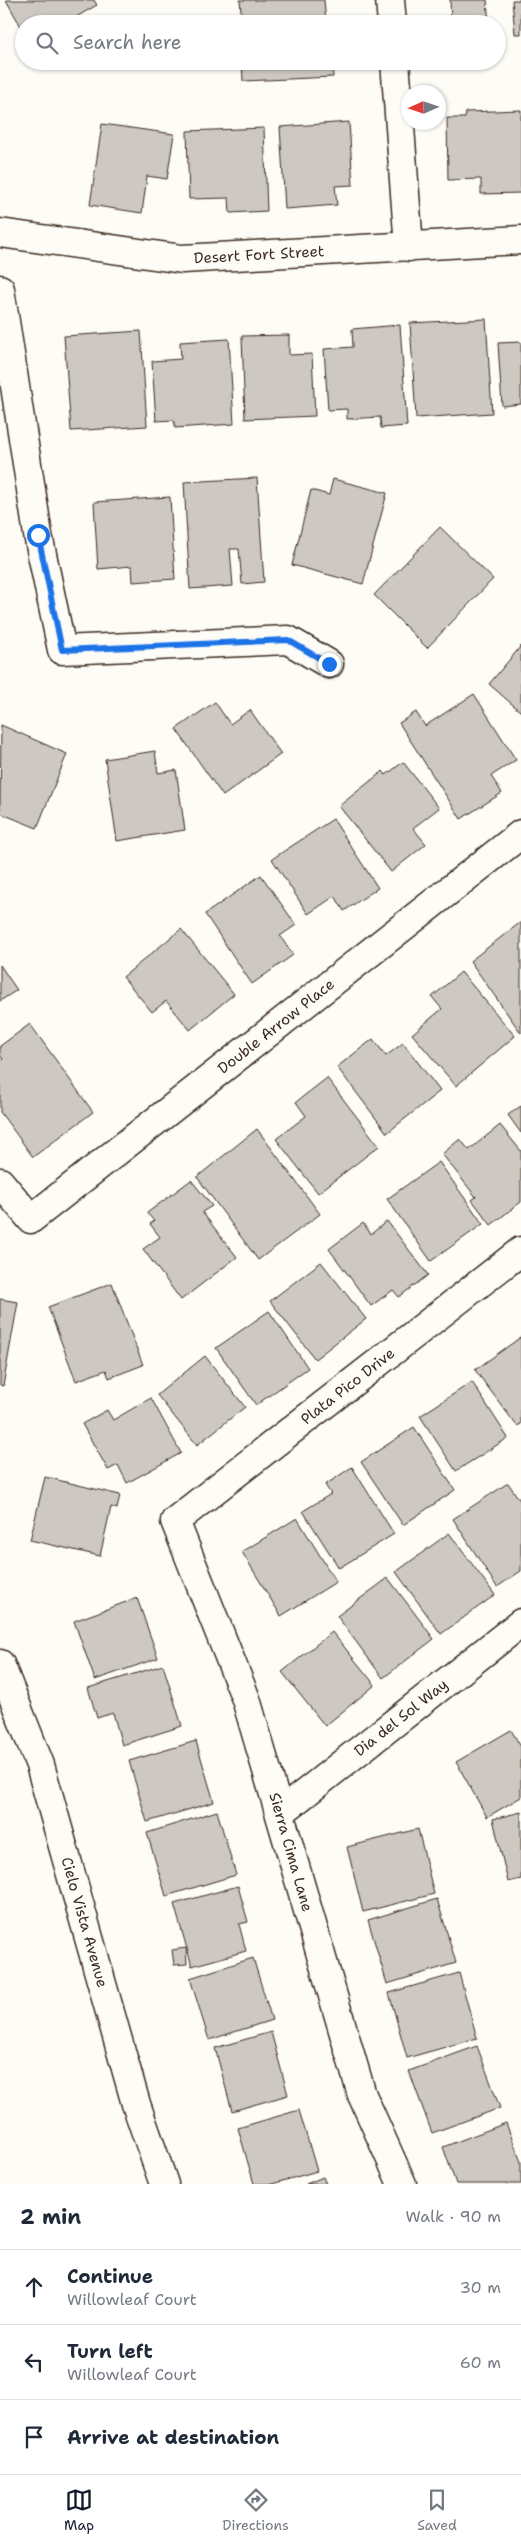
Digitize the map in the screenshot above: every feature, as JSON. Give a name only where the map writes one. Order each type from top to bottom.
[{"type":"street","points":[[390,0],[391,15]]},
{"type":"street","points":[[396,70],[409,247]]},
{"type":"street","name":"Desert Fort Street","points":[[0,233],[182,259],[521,240]]},
{"type":"street","points":[[0,290],[38,535],[62,650],[288,640],[329,664]]},
{"type":"street","name":"Double Arrow Place","points":[[0,1182],[31,1219],[521,834]]},
{"type":"street","name":"Plata Pico Drive","points":[[175,1522],[521,1251]]},
{"type":"street","name":"Sierra Cima Lane","points":[[175,1522],[246,1699],[362,2095],[402,2184]]},
{"type":"street","name":"Dia del Sol Way","points":[[280,1813],[520,1627]]},
{"type":"street","name":"Cielo Vista Avenue","points":[[0,1664],[40,1765],[136,2104],[164,2184]]},
{"type":"building","points":[[6,0],[94,0],[97,5],[80,15],[15,16]]},
{"type":"building","points":[[240,0],[324,0],[325,15],[241,15]]},
{"type":"building","points":[[450,0],[487,0],[488,15],[451,15]]},
{"type":"building","points":[[512,0],[521,0],[521,34],[515,34]]},
{"type":"building","points":[[242,70],[333,70],[333,77],[243,81]]},
{"type":"building","points":[[521,110],[521,193],[481,194],[481,179],[448,180],[447,118],[465,118],[466,112]]},
{"type":"building","points":[[349,122],[353,185],[335,186],[337,205],[285,209],[280,127]]},
{"type":"building","points":[[102,124],[174,134],[167,179],[147,176],[142,213],[90,205]]},
{"type":"building","points":[[264,128],[267,211],[230,213],[229,198],[189,199],[187,131]]},
{"type":"building","points":[[486,319],[492,413],[416,418],[410,323]]},
{"type":"building","points":[[400,325],[407,426],[381,428],[380,417],[347,419],[347,409],[328,410],[324,349],[353,347],[352,329]]},
{"type":"building","points":[[141,331],[147,426],[71,431],[64,336]]},
{"type":"building","points":[[289,335],[289,355],[312,354],[315,416],[245,419],[242,336]]},
{"type":"building","points":[[229,339],[234,424],[175,428],[174,420],[156,421],[152,361],[181,359],[180,342]]},
{"type":"building","points":[[521,342],[521,404],[502,406],[498,343]]},
{"type":"building","points":[[257,478],[264,582],[242,584],[239,549],[230,549],[233,586],[190,589],[184,482]]},
{"type":"building","points":[[333,479],[387,493],[363,584],[292,565],[311,490],[329,495]]},
{"type":"building","points":[[170,497],[175,579],[133,582],[132,566],[98,569],[94,502]]},
{"type":"building","points":[[440,527],[493,579],[427,648],[374,595]]},
{"type":"building","points":[[521,646],[521,712],[489,684]]},
{"type":"building","points":[[474,694],[516,760],[491,776],[502,793],[461,819],[399,723],[416,712],[425,726]]},
{"type":"building","points":[[215,702],[230,724],[250,710],[281,754],[223,796],[176,729]]},
{"type":"building","points":[[1,725],[67,754],[37,828],[0,813]]},
{"type":"building","points":[[155,751],[158,773],[176,770],[185,830],[117,841],[105,759]]},
{"type":"building","points":[[403,762],[439,808],[413,828],[426,844],[391,872],[339,806],[383,771],[386,775]]},
{"type":"building","points":[[333,819],[378,888],[344,911],[335,896],[308,914],[272,859]]},
{"type":"building","points":[[261,875],[296,925],[280,936],[293,955],[252,984],[205,914]]},
{"type":"building","points":[[521,922],[521,1033],[470,961]]},
{"type":"building","points":[[181,929],[234,994],[190,1030],[166,1001],[152,1012],[123,977]]},
{"type":"building","points":[[0,965],[17,990],[0,1001]]},
{"type":"building","points":[[461,972],[515,1036],[456,1086],[412,1034],[442,1009],[432,997]]},
{"type":"building","points":[[30,1024],[93,1112],[33,1157],[0,1112],[0,1061],[3,1059],[0,1055],[0,1046]]},
{"type":"building","points":[[373,1039],[386,1056],[403,1043],[440,1091],[387,1133],[337,1067]]},
{"type":"building","points":[[327,1078],[379,1146],[318,1193],[276,1139],[306,1116],[296,1102]]},
{"type":"building","points":[[521,1106],[521,1133],[508,1115]]},
{"type":"building","points":[[500,1125],[521,1151],[521,1202],[491,1225],[472,1200],[476,1197],[442,1154],[460,1139],[469,1150]]},
{"type":"building","points":[[257,1129],[320,1214],[258,1260],[197,1177]]},
{"type":"building","points":[[439,1162],[483,1224],[431,1261],[387,1199]]},
{"type":"building","points":[[191,1180],[212,1206],[202,1212],[237,1257],[181,1300],[143,1249],[160,1237],[150,1224],[154,1221],[147,1213]]},
{"type":"building","points":[[387,1221],[428,1275],[399,1297],[393,1290],[371,1306],[329,1249],[363,1223],[371,1234]]},
{"type":"building","points":[[321,1262],[366,1319],[315,1359],[270,1301]]},
{"type":"building","points":[[112,1283],[143,1365],[109,1378],[106,1370],[76,1381],[48,1307]]},
{"type":"building","points":[[0,1299],[18,1302],[3,1386],[0,1385]]},
{"type":"building","points":[[269,1311],[308,1368],[256,1405],[216,1348]]},
{"type":"building","points":[[521,1337],[521,1424],[517,1426],[475,1370]]},
{"type":"building","points":[[205,1356],[245,1407],[197,1445],[157,1395]]},
{"type":"building","points":[[472,1382],[508,1438],[456,1471],[420,1416]]},
{"type":"building","points":[[151,1398],[181,1453],[127,1483],[118,1465],[108,1470],[82,1424],[107,1410],[113,1420]]},
{"type":"building","points":[[414,1427],[455,1490],[403,1525],[361,1462]]},
{"type":"building","points":[[352,1467],[394,1534],[339,1568],[303,1511],[331,1494],[325,1485]]},
{"type":"building","points":[[45,1477],[120,1495],[117,1509],[111,1507],[100,1556],[30,1540]]},
{"type":"building","points":[[508,1483],[521,1502],[521,1571],[497,1587],[453,1519]]},
{"type":"building","points":[[297,1518],[336,1582],[281,1616],[242,1552]]},
{"type":"building","points":[[449,1533],[495,1595],[441,1634],[396,1572]]},
{"type":"building","points":[[388,1578],[434,1639],[383,1678],[337,1616]]},
{"type":"building","points":[[137,1598],[158,1658],[95,1680],[74,1621]]},
{"type":"building","points":[[332,1632],[375,1685],[325,1726],[282,1672]]},
{"type":"building","points":[[163,1665],[182,1726],[122,1745],[113,1713],[97,1718],[88,1688]]},
{"type":"building","points":[[511,1730],[521,1747],[521,1797],[487,1817],[456,1762]]},
{"type":"building","points":[[196,1741],[214,1802],[147,1822],[129,1761]]},
{"type":"building","points":[[217,1811],[236,1875],[166,1896],[147,1833]]},
{"type":"building","points":[[521,1812],[521,1879],[508,1882],[493,1819]]},
{"type":"building","points":[[418,1829],[434,1894],[363,1912],[347,1847]]},
{"type":"building","points":[[238,1886],[248,1922],[239,1924],[246,1951],[192,1966],[174,1904]]},
{"type":"building","points":[[437,1899],[456,1963],[387,1984],[368,1920]]},
{"type":"building","points":[[186,1948],[187,1964],[174,1965],[172,1950]]},
{"type":"building","points":[[253,1958],[272,2020],[209,2040],[190,1978]]},
{"type":"building","points":[[459,1973],[477,2038],[407,2058],[389,1993]]},
{"type":"building","points":[[271,2032],[288,2095],[232,2111],[215,2048]]},
{"type":"building","points":[[477,2046],[500,2108],[432,2133],[409,2071]]},
{"type":"building","points":[[299,2110],[317,2171],[272,2184],[254,2184],[238,2128]]},
{"type":"building","points":[[506,2123],[521,2162],[521,2184],[456,2184],[443,2147]]},
{"type":"building","points":[[323,2177],[326,2184],[306,2184]]},
{"type":"route","points":[[38,535],[62,650],[288,640],[329,664]]}]
